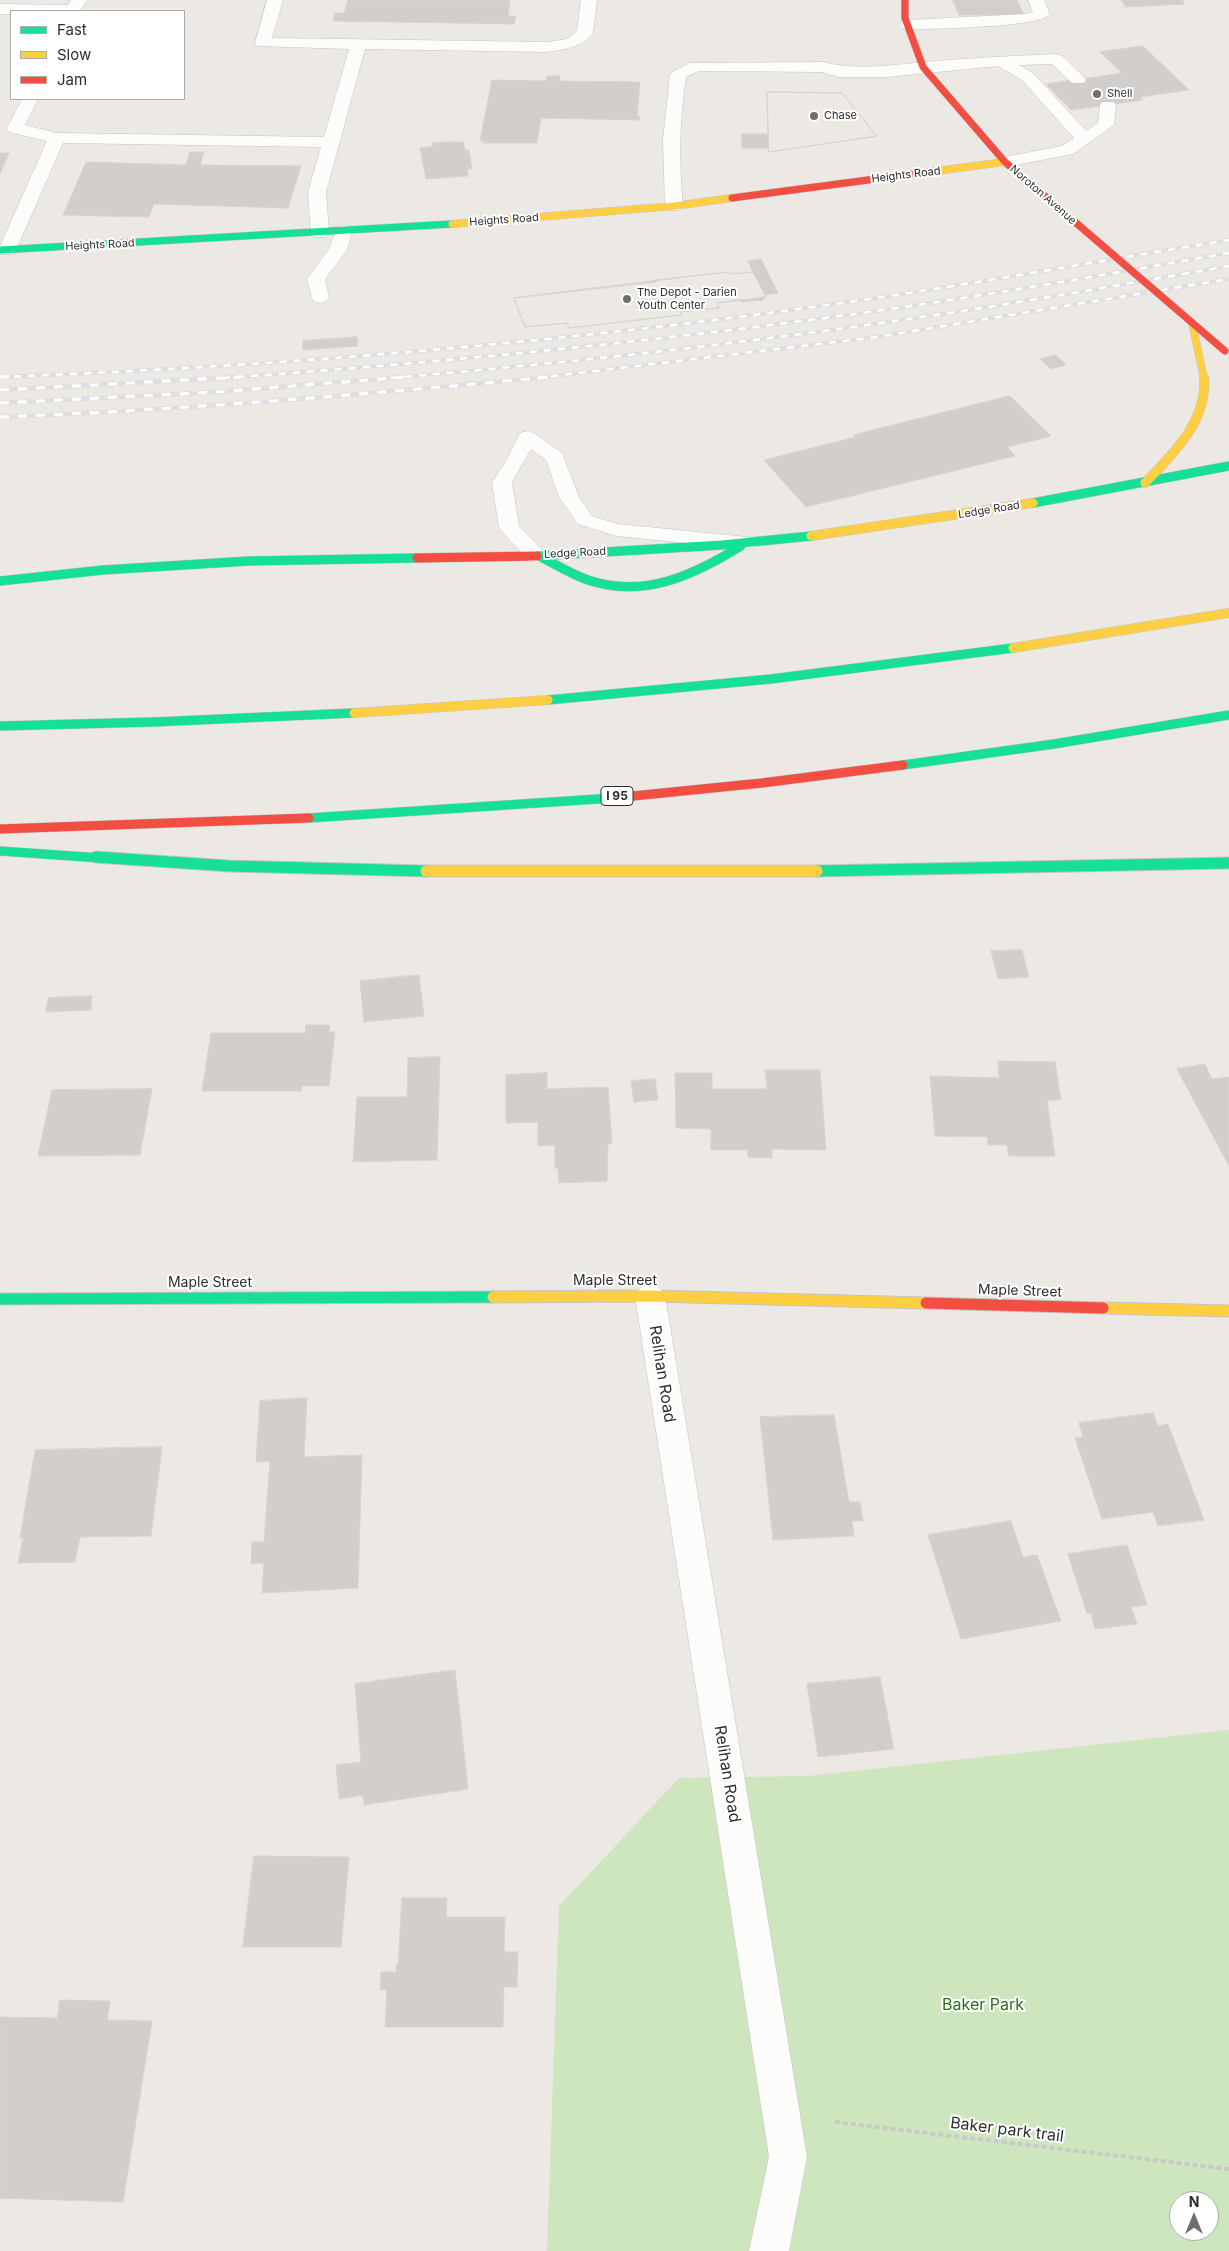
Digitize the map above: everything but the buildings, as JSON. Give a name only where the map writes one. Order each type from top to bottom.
[{"type":"main road","name":"Noroton Avenue","points":[[905,0],[905,18],[922,65],[1005,162],[1227,353]]},
{"type":"main road","name":"Heights Road","points":[[4,250],[520,220],[674,206],[1005,162]]},
{"type":"main road","points":[[1145,483],[1183,444],[1196,419],[1206,390],[1192,323]]},
{"type":"main road","name":"Ledge Road","points":[[537,556],[747,543],[968,514],[1145,483],[1229,466]]},
{"type":"main road","name":"Ledge Road","points":[[537,556],[571,573],[595,582],[620,585],[655,583],[700,570],[747,543]]},
{"type":"main road","points":[[0,581],[103,570],[249,561],[537,556]]},
{"type":"main road","points":[[0,726],[116,724],[304,716],[659,690],[856,669],[1021,647],[1229,613]]},
{"type":"main road","name":"I 95","points":[[0,829],[158,825],[360,816],[761,783],[942,760],[1121,734],[1229,715]]},
{"type":"main road","points":[[0,851],[237,867],[415,871],[928,870],[1229,863]]},
{"type":"main road","name":"Maple Street","points":[[0,1299],[650,1296],[1229,1311]]},
{"type":"street","points":[[276,0],[263,43],[547,47],[572,43],[585,33],[589,0]]},
{"type":"street","points":[[908,25],[1026,19],[1042,14],[1036,0]]},
{"type":"street","points":[[0,9],[75,7]]},
{"type":"street","points":[[320,233],[317,192],[329,142],[358,44]]},
{"type":"street","points":[[674,206],[671,172],[675,90],[678,75],[696,66],[823,67],[838,72],[886,72],[922,65],[1056,59],[1078,80]]},
{"type":"street","points":[[1000,61],[1028,77],[1084,139]]},
{"type":"street","points":[[29,100],[15,128],[57,138],[329,142]]},
{"type":"street","points":[[1005,162],[1067,150],[1106,125],[1108,105]]},
{"type":"street","points":[[4,250],[57,138]]},
{"type":"street","points":[[320,297],[316,279],[338,250],[343,231]]},
{"type":"street","points":[[537,556],[509,528],[502,482],[527,437],[555,457],[568,497],[585,520],[616,530],[747,543]]},
{"type":"street","name":"Relihan Road","points":[[650,1296],[788,2157],[769,2251]]},
{"type":"path","name":"Baker park trail","points":[[782,2116],[1229,2169]]},
{"type":"green space","name":"Baker Park","points":[[1229,1730],[1229,2251],[547,2251],[559,1906],[679,1778],[808,1776]]},
{"type":"railway","points":[[10,377],[0,377],[322,359],[642,329],[902,294],[1229,240]]},
{"type":"railway","points":[[224,378],[543,351],[782,324],[954,299],[1229,253]]},
{"type":"railway","points":[[391,378],[588,359],[784,336],[994,306],[1229,266]]},
{"type":"railway","points":[[537,378],[877,337],[1229,279]]},
{"type":"railway","points":[[224,378],[241,377]]},
{"type":"railway","points":[[0,403],[217,392],[406,377]]},
{"type":"railway","points":[[0,417],[207,406],[550,377]]},
{"type":"railway","points":[[0,390],[224,378]]},
{"type":"traffic: fast","points":[[0,250],[452,224]]},
{"type":"traffic: fast","points":[[1033,503],[1229,466]]},
{"type":"traffic: fast","points":[[537,556],[722,545],[811,536]]},
{"type":"traffic: fast","points":[[539,556],[588,580],[608,585],[635,586],[649,585],[689,575],[741,546]]},
{"type":"traffic: fast","points":[[0,581],[103,570],[249,561],[417,558]]},
{"type":"traffic: fast","points":[[548,700],[771,679],[1013,648]]},
{"type":"traffic: fast","points":[[0,726],[154,722],[354,713]]},
{"type":"traffic: fast","points":[[903,765],[1054,744],[1229,715]]},
{"type":"traffic: fast","points":[[309,818],[613,798]]},
{"type":"traffic: fast","points":[[0,851],[229,866],[426,871]]},
{"type":"traffic: fast","points":[[817,871],[1229,863]]},
{"type":"traffic: fast","points":[[0,1299],[493,1297]]},
{"type":"traffic: slow","points":[[936,171],[1005,162]]},
{"type":"traffic: slow","points":[[452,224],[674,206],[732,198]]},
{"type":"traffic: slow","points":[[1145,483],[1174,452],[1193,427],[1204,400],[1204,371],[1192,323]]},
{"type":"traffic: slow","points":[[811,536],[1033,503]]},
{"type":"traffic: slow","points":[[1013,648],[1229,613]]},
{"type":"traffic: slow","points":[[354,713],[548,700]]},
{"type":"traffic: slow","points":[[426,871],[817,871]]},
{"type":"traffic: slow","points":[[493,1297],[650,1296],[926,1303]]},
{"type":"traffic: slow","points":[[1103,1308],[1229,1311]]},
{"type":"traffic: jam","points":[[905,0],[905,18],[923,67],[1005,162],[1053,203]]},
{"type":"traffic: jam","points":[[732,198],[936,171]]},
{"type":"traffic: jam","points":[[1053,203],[1225,351]]},
{"type":"traffic: jam","points":[[417,558],[537,556]]},
{"type":"traffic: jam","points":[[613,798],[762,783],[903,765]]},
{"type":"traffic: jam","points":[[0,829],[309,818]]},
{"type":"traffic: jam","points":[[926,1303],[1103,1308]]},
{"type":"place","name":"Shell","points":[[1097,94]]},
{"type":"place","name":"Chase","points":[[814,116]]},
{"type":"place","name":"The Depot - Darien Youth Center","points":[[627,299]]}]
